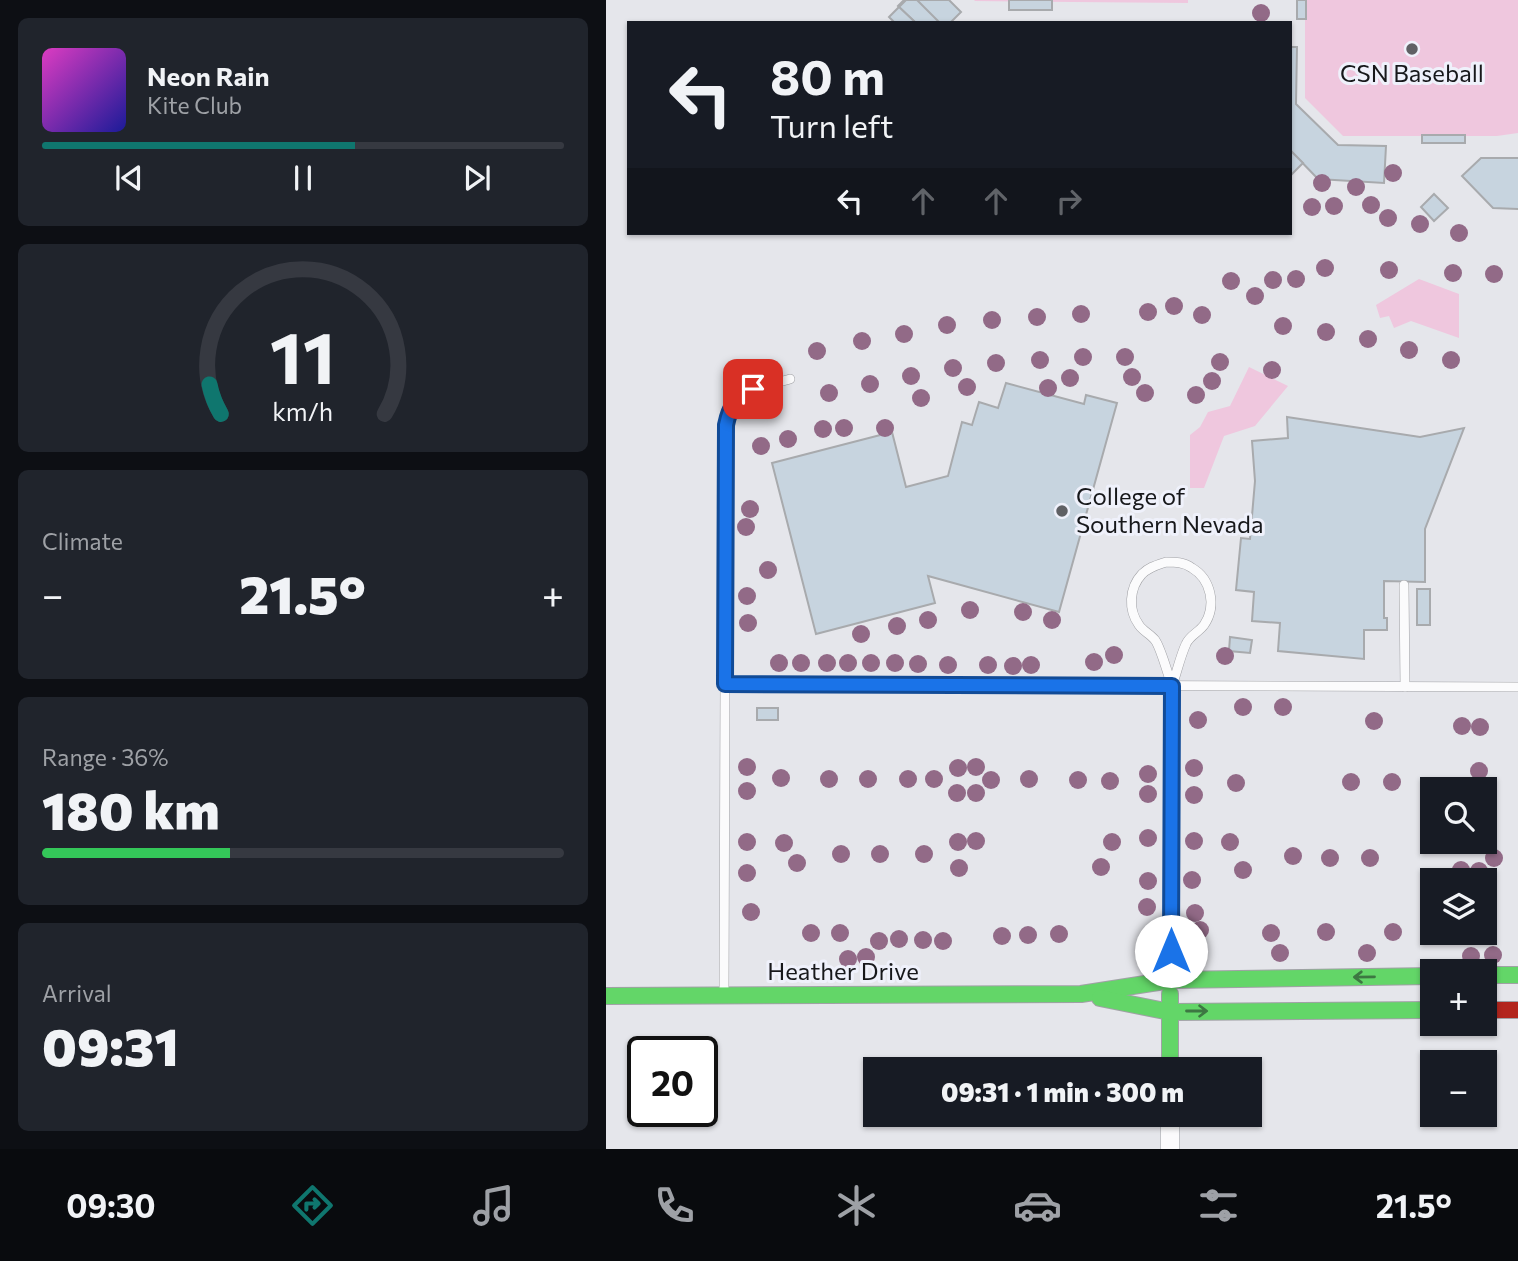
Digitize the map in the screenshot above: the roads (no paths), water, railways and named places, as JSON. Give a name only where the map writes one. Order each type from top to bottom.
[{"type":"street","points":[[1497,975],[1518,975]]},
{"type":"street","name":"Heather Drive","points":[[606,996],[1081,994],[1171,980],[1420,976]]},
{"type":"street","points":[[1170,1057],[1171,980]]},
{"type":"street","name":"Heather Drive","points":[[1081,994],[1170,1012],[1420,1010]]},
{"type":"street","points":[[1497,1010],[1518,1010]]},
{"type":"street","points":[[1170,1127],[1170,1149]]},
{"type":"lane","points":[[724,996],[726,425],[729,412],[739,397],[753,389],[790,379]]},
{"type":"lane","points":[[1171,980],[1172,686],[1187,641],[1205,624],[1212,599],[1209,586],[1201,575],[1179,562],[1153,566],[1135,585],[1132,598],[1132,611],[1138,624],[1156,640],[1172,686]]},
{"type":"lane","points":[[1405,585],[1405,687]]},
{"type":"lane","points":[[725,684],[1518,687]]},
{"type":"place","name":"CSN Baseball","points":[[1412,49]]},
{"type":"place","name":"College of Southern Nevada","points":[[1062,511]]}]
